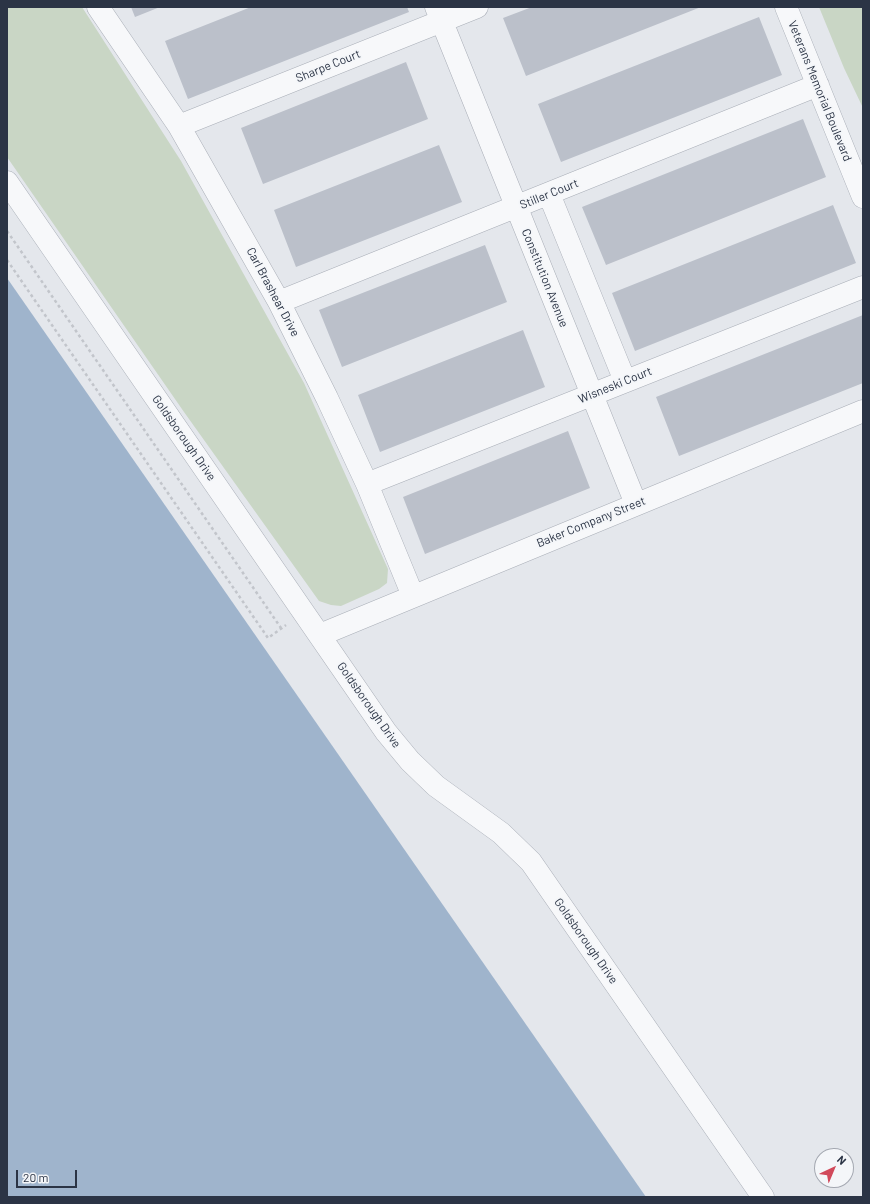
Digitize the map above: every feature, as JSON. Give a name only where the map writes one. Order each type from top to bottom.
[{"type":"street","name":"Carl Brashear Drive","points":[[98,7],[179,126],[279,302],[327,398],[367,484],[413,596]]},
{"type":"street","name":"Sharpe Court","points":[[179,126],[439,14],[476,7]]},
{"type":"street","name":"Veterans Memorial Boulevard","points":[[786,7],[863,197]]},
{"type":"street","name":"Constitution Avenue","points":[[439,14],[636,504]]},
{"type":"street","name":"Stiller Court","points":[[279,302],[818,85]]},
{"type":"street","name":"Goldsborough Drive","points":[[7,182],[386,732],[410,761],[436,786],[512,843],[531,862],[763,1197]]},
{"type":"street","points":[[549,194],[625,381]]},
{"type":"street","name":"Wisneski Court","points":[[367,484],[863,286]]},
{"type":"street","name":"Baker Company Street","points":[[320,635],[863,411]]},
{"type":"path","points":[[7,231],[281,628],[268,638],[7,260]]},
{"type":"green space","points":[[7,7],[82,7],[181,161],[304,383],[388,569],[387,583],[379,589],[341,606],[331,605],[319,601],[184,412],[7,157]]},
{"type":"green space","points":[[819,7],[863,7],[863,108],[844,68]]},
{"type":"water","points":[[7,278],[646,1197],[7,1197]]},
{"type":"building","points":[[131,7],[160,7],[135,17]]},
{"type":"building","points":[[251,7],[407,7],[409,12],[188,99],[165,41]]},
{"type":"building","points":[[532,7],[701,7],[526,76],[503,18]]},
{"type":"building","points":[[759,17],[782,75],[561,162],[538,104]]},
{"type":"building","points":[[406,62],[428,119],[263,184],[241,128]]},
{"type":"building","points":[[803,119],[826,177],[606,265],[582,207]]},
{"type":"building","points":[[439,145],[462,202],[296,267],[274,210]]},
{"type":"building","points":[[833,205],[856,263],[635,351],[612,293]]},
{"type":"building","points":[[485,245],[507,302],[342,367],[319,310]]},
{"type":"building","points":[[863,315],[863,383],[679,456],[656,397]]},
{"type":"building","points":[[523,330],[545,387],[380,452],[358,395]]},
{"type":"building","points":[[568,431],[590,488],[425,554],[403,497]]}]
